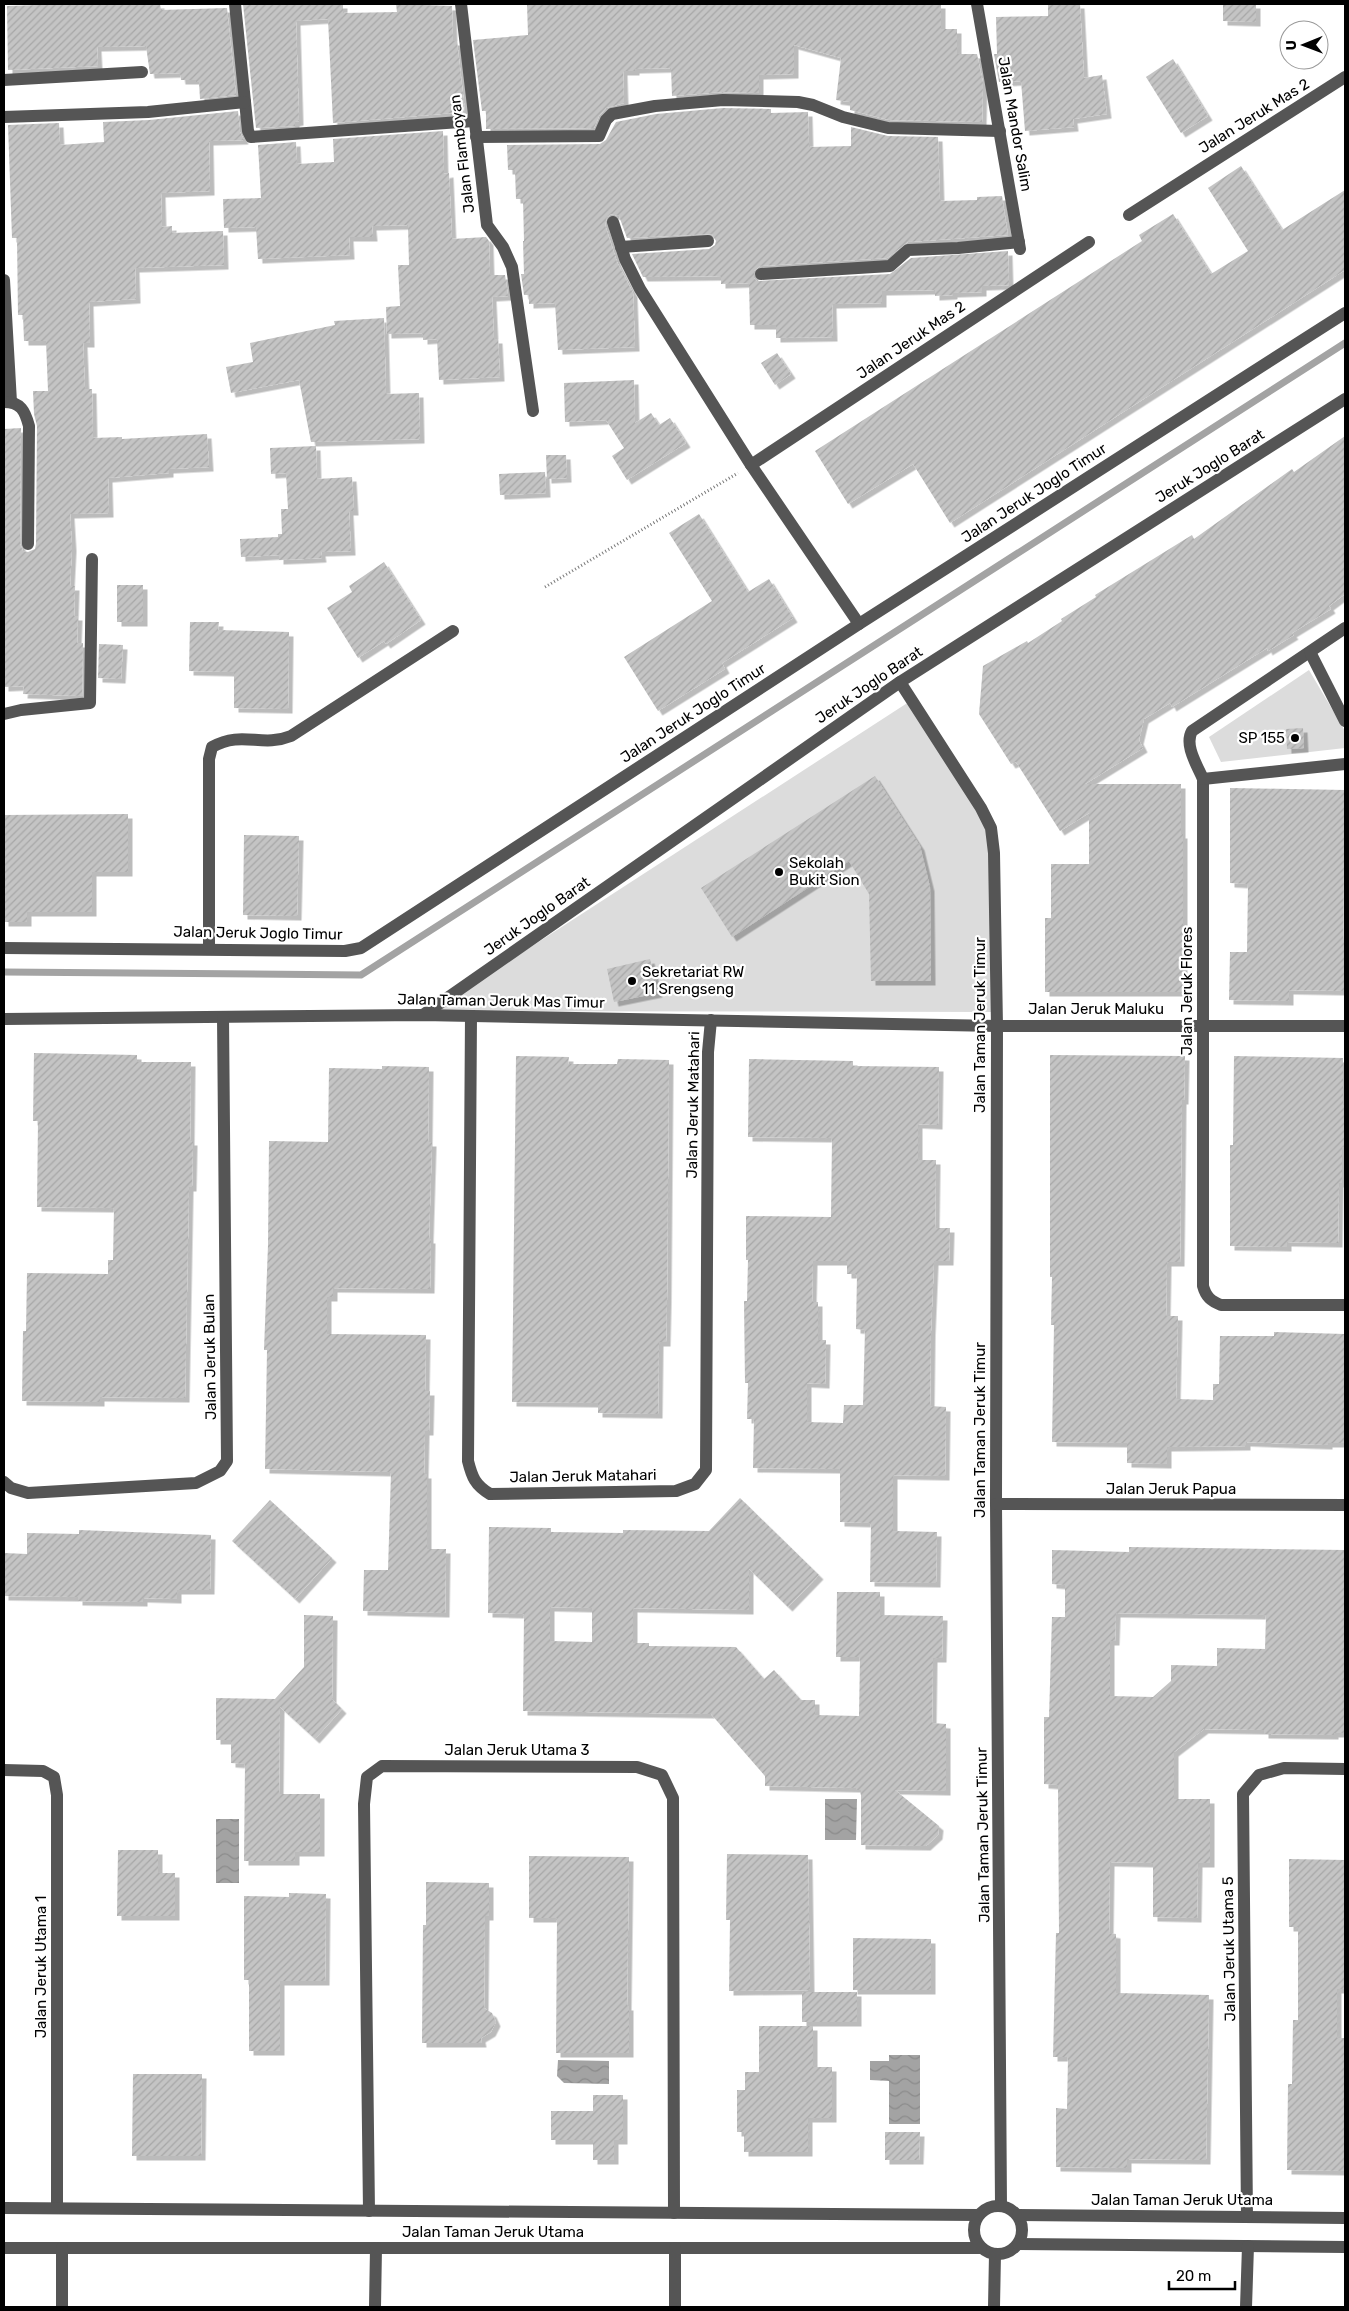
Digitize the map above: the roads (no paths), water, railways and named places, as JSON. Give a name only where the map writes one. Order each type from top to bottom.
[{"type":"street","points":[[235,4],[248,131],[251,137],[474,121]]},
{"type":"street","name":"Jalan Flamboyan","points":[[461,4],[487,225],[503,247],[512,267],[533,411]]},
{"type":"street","name":"Jalan Mandor Salim","points":[[761,274],[890,266],[908,250],[1020,245],[977,4]]},
{"type":"street","points":[[4,80],[142,72]]},
{"type":"street","name":"Jalan Jeruk Mas 2","points":[[1129,215],[1345,77]]},
{"type":"street","points":[[476,137],[599,136],[606,120],[612,114],[674,104],[723,100],[798,102],[813,105],[843,117],[888,128],[1000,131]]},
{"type":"street","points":[[4,117],[148,112],[245,102]]},
{"type":"street","points":[[613,222],[621,247],[640,289],[751,466],[859,624]]},
{"type":"street","points":[[621,247],[708,241]]},
{"type":"street","name":"Jalan Jeruk Mas 2","points":[[751,466],[1089,242]]},
{"type":"street","points":[[4,280],[7,402],[21,407],[26,414],[29,426],[28,544]]},
{"type":"street","name":"Jalan Jeruk Joglo Timur","points":[[4,948],[209,948],[345,951],[361,948],[859,624],[1345,313]]},
{"type":"street","name":"Jeruk Joglo Barat","points":[[424,1015],[900,682],[1345,400]]},
{"type":"street","points":[[4,714],[21,710],[90,703],[92,559]]},
{"type":"street","name":"Jalan Jeruk Flores","points":[[1345,628],[1192,731],[1189,737],[1189,745],[1203,779],[1203,1286],[1205,1295],[1212,1302],[1221,1305],[1345,1305]]},
{"type":"street","points":[[209,948],[209,759],[212,747],[236,738],[272,742],[291,736],[453,631]]},
{"type":"street","points":[[1310,652],[1345,721]]},
{"type":"street","name":"Jalan Taman Jeruk Timur","points":[[900,682],[991,828],[994,853],[997,1026],[996,1504],[1000,2205]]},
{"type":"street","points":[[1203,779],[1345,764]]},
{"type":"street","name":"Jalan Taman Jeruk Mas Timur","points":[[4,1019],[424,1015],[997,1026]]},
{"type":"street","name":"Jalan Jeruk Matahari","points":[[471,1016],[468,1461],[472,1480],[479,1488],[490,1494],[676,1491],[694,1484],[706,1470],[708,1062],[711,1020]]},
{"type":"street","name":"Jalan Jeruk Bulan","points":[[4,1482],[11,1488],[28,1493],[196,1483],[220,1471],[227,1461],[223,1017]]},
{"type":"street","name":"Jalan Jeruk Maluku","points":[[997,1026],[1345,1026]]},
{"type":"street","name":"Jalan Jeruk Papua","points":[[996,1504],[1345,1505]]},
{"type":"street","name":"Jalan Jeruk Utama 3","points":[[368,2211],[364,1804],[367,1777],[382,1766],[637,1767],[662,1775],[673,1798],[674,2213]]},
{"type":"street","name":"Jalan Jeruk Utama 5","points":[[1247,2217],[1243,1794],[1259,1775],[1284,1768],[1345,1768]]},
{"type":"street","name":"Jalan Jeruk Utama 1","points":[[4,1770],[43,1771],[54,1777],[57,1795],[57,2208]]},
{"type":"street","points":[[1000,2205],[1010,2208],[1018,2215],[1022,2225],[1022,2235],[1012,2251],[995,2254],[981,2248],[976,2241],[974,2223],[984,2209],[1000,2205]]},
{"type":"street","name":"Jalan Taman Jeruk Utama","points":[[4,2208],[978,2215]]},
{"type":"street","name":"Jalan Taman Jeruk Utama","points":[[1018,2215],[1345,2218]]},
{"type":"street","points":[[1018,2244],[1345,2247]]},
{"type":"street","points":[[1246,2307],[1248,2246]]},
{"type":"street","name":"Jalan Taman Jeruk Utama","points":[[4,2248],[981,2248]]},
{"type":"street","points":[[62,2248],[62,2307]]},
{"type":"street","points":[[375,2307],[376,2248]]},
{"type":"street","points":[[674,2307],[676,2248]]},
{"type":"street","points":[[994,2307],[995,2254]]},
{"type":"water","points":[[825,1799],[857,1799],[856,1840],[825,1840]]},
{"type":"water","points":[[216,1819],[239,1819],[239,1883],[216,1883]]},
{"type":"water","points":[[889,2055],[920,2055],[920,2124],[889,2124],[889,2081],[870,2080],[870,2061],[889,2061]]},
{"type":"water","points":[[558,2060],[609,2061],[609,2084],[564,2083],[557,2076]]},
{"type":"waterway","points":[[4,972],[361,975],[1345,343]]},
{"type":"place","name":"SP 155","points":[[1295,738]]},
{"type":"place","name":"Sekolah Bukit Sion","points":[[779,872]]},
{"type":"place","name":"Sekretariat RW 11 Srengseng","points":[[632,981]]}]
